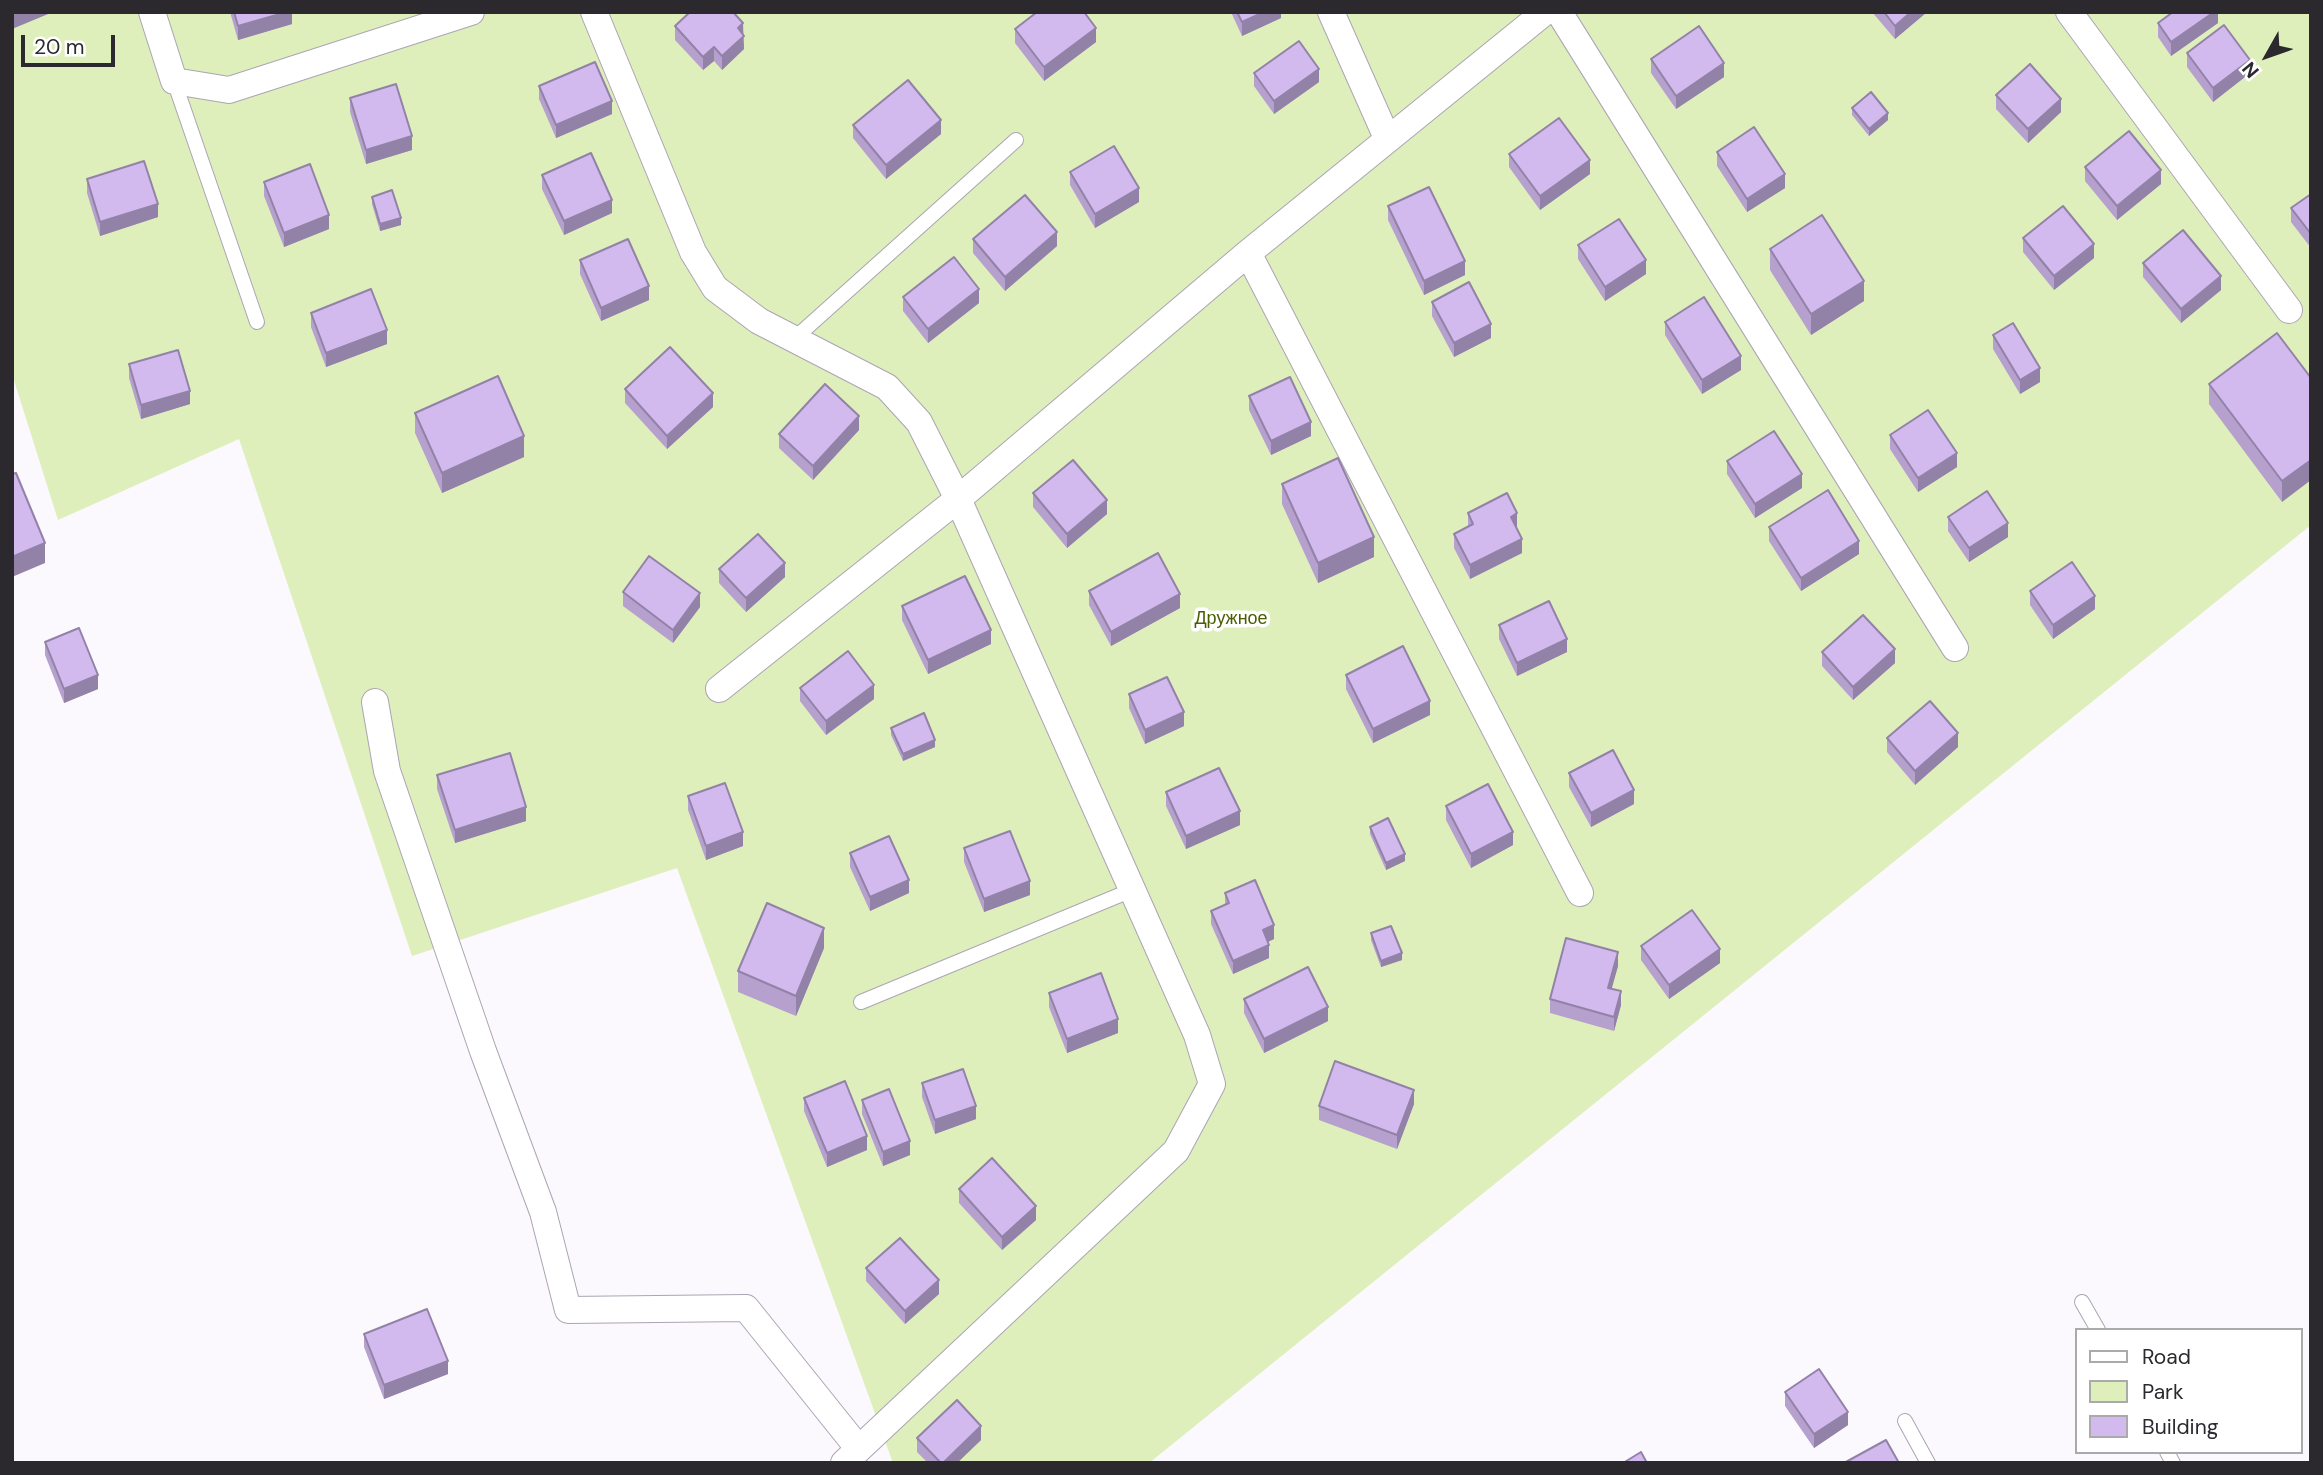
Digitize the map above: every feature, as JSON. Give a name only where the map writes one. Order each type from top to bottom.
[{"type":"street","points":[[152,12],[174,81],[229,90],[471,12]]},
{"type":"street","points":[[374,702],[387,771],[543,1212],[568,1310],[746,1308],[851,1456],[1176,1151],[1212,1084],[1197,1035],[958,499],[919,422],[887,387],[759,321],[715,288],[693,253],[594,12]]},
{"type":"street","points":[[1331,12],[1387,138]]},
{"type":"street","points":[[719,689],[958,499],[1248,253],[1545,12]]},
{"type":"street","points":[[1559,12],[1955,648]]},
{"type":"street","points":[[2069,12],[2289,310]]},
{"type":"street","points":[[1248,253],[1580,893]]},
{"type":"lane","points":[[174,81],[257,323]]},
{"type":"lane","points":[[794,339],[1016,140]]},
{"type":"lane","points":[[861,1002],[1132,890]]},
{"type":"lane","points":[[2082,1301],[2097,1328]]},
{"type":"lane","points":[[1905,1421],[1928,1463]]},
{"type":"green space","name":"Дружное","points":[[12,12],[2311,12],[2311,525],[1149,1463],[893,1463],[677,868],[412,956],[239,439],[58,520],[12,374]]},
{"type":"building","points":[[234,12],[287,12],[238,26]]},
{"type":"building","points":[[690,12],[733,12],[743,23],[738,28],[744,36],[722,56],[714,47],[703,57],[675,26]]},
{"type":"building","points":[[1037,12],[1084,12],[1096,28],[1044,67],[1015,29]]},
{"type":"building","points":[[1237,12],[1264,12],[1242,22]]},
{"type":"building","points":[[1884,12],[1911,12],[1895,26]]},
{"type":"building","points":[[2173,12],[2214,12],[2171,42],[2158,23]]},
{"type":"building","points":[[2224,25],[2250,60],[2213,88],[2187,53]]},
{"type":"building","points":[[1699,26],[1724,63],[1676,96],[1651,59]]},
{"type":"building","points":[[1299,41],[1319,69],[1274,101],[1254,73]]},
{"type":"building","points":[[595,62],[612,101],[556,125],[539,86]]},
{"type":"building","points":[[2030,64],[2061,99],[2028,129],[1996,95]]},
{"type":"building","points":[[908,80],[941,120],[886,165],[853,125]]},
{"type":"building","points":[[396,84],[412,136],[366,150],[350,98]]},
{"type":"building","points":[[1871,92],[1888,113],[1869,129],[1852,108]]},
{"type":"building","points":[[1559,118],[1590,160],[1540,196],[1509,154]]},
{"type":"building","points":[[1754,127],[1785,174],[1747,199],[1717,152]]},
{"type":"building","points":[[2129,131],[2161,170],[2117,206],[2085,167]]},
{"type":"building","points":[[1114,146],[1139,188],[1095,214],[1070,172]]},
{"type":"building","points":[[591,153],[612,200],[564,221],[542,175]]},
{"type":"building","points":[[144,161],[158,204],[100,222],[87,179]]},
{"type":"building","points":[[310,164],[329,215],[284,233],[264,182]]},
{"type":"building","points":[[1429,187],[1465,261],[1424,281],[1388,206]]},
{"type":"building","points":[[392,190],[401,218],[380,224],[372,197]]},
{"type":"building","points":[[2311,194],[2311,234],[2291,208]]},
{"type":"building","points":[[1025,195],[1057,232],[1005,277],[973,239]]},
{"type":"building","points":[[2063,206],[2094,244],[2054,276],[2023,238]]},
{"type":"building","points":[[1822,215],[1864,281],[1811,314],[1770,249]]},
{"type":"building","points":[[1619,219],[1646,260],[1605,287],[1578,245]]},
{"type":"building","points":[[2183,230],[2221,276],[2181,309],[2143,263]]},
{"type":"building","points":[[628,239],[649,286],[601,308],[580,260]]},
{"type":"building","points":[[954,257],[979,289],[928,329],[903,297]]},
{"type":"building","points":[[1469,282],[1491,324],[1454,343],[1432,302]]},
{"type":"building","points":[[371,289],[387,330],[326,353],[311,313]]},
{"type":"building","points":[[1704,297],[1741,356],[1702,380],[1665,322]]},
{"type":"building","points":[[2013,323],[2040,368],[2020,380],[1993,335]]},
{"type":"building","points":[[2277,333],[2311,378],[2311,460],[2282,481],[2209,384]]},
{"type":"building","points":[[670,347],[713,393],[667,436],[625,389]]},
{"type":"building","points":[[178,350],[190,391],[141,405],[129,364]]},
{"type":"building","points":[[498,376],[524,436],[442,473],[415,413]]},
{"type":"building","points":[[1290,377],[1311,422],[1271,441],[1249,396]]},
{"type":"building","points":[[825,384],[859,416],[813,466],[779,434]]},
{"type":"building","points":[[1928,410],[1957,453],[1918,478],[1890,435]]},
{"type":"building","points":[[1774,431],[1802,474],[1755,504],[1727,461]]},
{"type":"building","points":[[1338,458],[1374,537],[1318,563],[1282,484]]},
{"type":"building","points":[[1073,460],[1107,500],[1067,534],[1033,493]]},
{"type":"building","points":[[16,473],[45,543],[12,557],[12,474]]},
{"type":"building","points":[[1828,490],[1859,541],[1801,578],[1769,527]]},
{"type":"building","points":[[1987,491],[2008,523],[1969,548],[1948,517]]},
{"type":"building","points":[[1507,493],[1517,513],[1511,517],[1522,539],[1470,565],[1454,534],[1473,524],[1468,513]]},
{"type":"building","points":[[758,534],[785,563],[746,598],[719,569]]},
{"type":"building","points":[[1158,553],[1180,594],[1111,632],[1089,591]]},
{"type":"building","points":[[649,556],[700,593],[673,630],[623,592]]},
{"type":"building","points":[[2072,562],[2095,596],[2053,625],[2030,591]]},
{"type":"building","points":[[965,576],[991,630],[928,660],[902,606]]},
{"type":"building","points":[[1549,601],[1567,639],[1517,663],[1499,625]]},
{"type":"building","points":[[1863,615],[1895,649],[1853,687],[1822,652]]},
{"type":"building","points":[[79,628],[98,675],[64,689],[45,642]]},
{"type":"building","points":[[1403,646],[1430,701],[1373,729],[1346,675]]},
{"type":"building","points":[[848,651],[874,685],[826,721],[800,688]]},
{"type":"building","points":[[1167,677],[1184,712],[1145,730],[1129,694]]},
{"type":"building","points":[[1930,701],[1958,733],[1915,771],[1887,738]]},
{"type":"building","points":[[924,713],[935,740],[903,754],[891,728]]},
{"type":"building","points":[[1613,750],[1634,790],[1591,813],[1569,773]]},
{"type":"building","points":[[510,753],[526,807],[455,830],[437,775]]},
{"type":"building","points":[[1219,768],[1240,811],[1186,836],[1166,792]]},
{"type":"building","points":[[725,783],[743,832],[706,846],[688,796]]},
{"type":"building","points":[[1488,784],[1513,832],[1471,854],[1446,806]]},
{"type":"building","points":[[1388,818],[1405,854],[1386,863],[1370,827]]},
{"type":"building","points":[[1010,831],[1030,881],[984,899],[964,848]]},
{"type":"building","points":[[889,836],[909,880],[870,897],[850,853]]},
{"type":"building","points":[[1255,880],[1274,925],[1263,930],[1269,945],[1233,961],[1211,911],[1229,903],[1225,893]]},
{"type":"building","points":[[767,903],[824,928],[796,996],[738,971]]},
{"type":"building","points":[[1692,910],[1720,949],[1669,985],[1641,946]]},
{"type":"building","points":[[1391,926],[1402,953],[1381,961],[1371,933]]},
{"type":"building","points":[[1566,938],[1618,952],[1608,988],[1621,991],[1614,1017],[1550,999]]},
{"type":"building","points":[[1308,967],[1328,1007],[1264,1039],[1244,999]]},
{"type":"building","points":[[1101,973],[1118,1019],[1067,1039],[1049,993]]},
{"type":"building","points":[[1335,1061],[1414,1090],[1397,1135],[1319,1106]]},
{"type":"building","points":[[963,1069],[976,1106],[935,1120],[922,1083]]},
{"type":"building","points":[[845,1081],[867,1136],[827,1153],[804,1098]]},
{"type":"building","points":[[889,1089],[910,1141],[883,1152],[862,1100]]},
{"type":"building","points":[[992,1158],[1036,1206],[1002,1237],[959,1189]]},
{"type":"building","points":[[900,1238],[939,1280],[905,1311],[866,1268]]},
{"type":"building","points":[[427,1309],[448,1361],[384,1385],[364,1334]]},
{"type":"building","points":[[1819,1369],[1848,1412],[1814,1434],[1785,1392]]},
{"type":"building","points":[[957,1400],[981,1426],[941,1463],[917,1438]]},
{"type":"building","points":[[1886,1440],[1899,1463],[1844,1463]]},
{"type":"building","points":[[1641,1452],[1647,1463],[1623,1463]]}]
